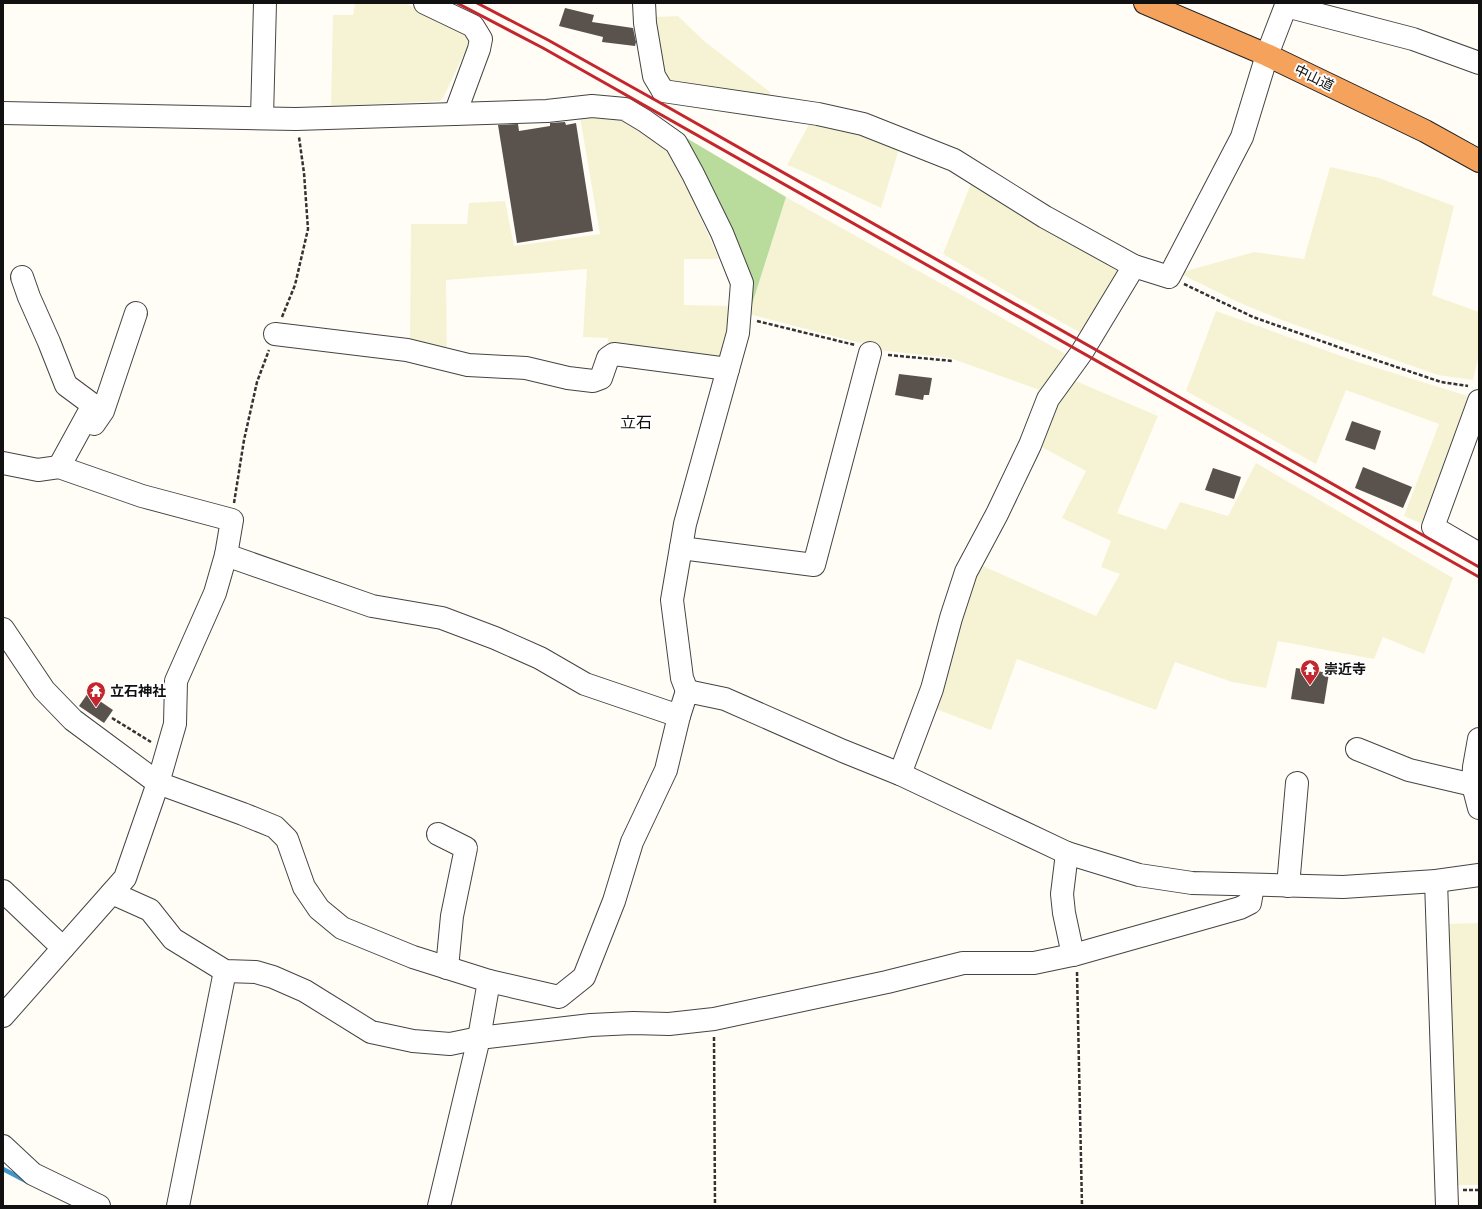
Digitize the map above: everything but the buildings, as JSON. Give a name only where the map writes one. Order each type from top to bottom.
[{"type":"highway","name":"中山道","points":[[1145,3],[1267,55],[1425,131],[1479,161]]},
{"type":"street","points":[[262,117],[265,3]]},
{"type":"street","points":[[425,3],[474,26],[481,39],[455,114]]},
{"type":"street","points":[[644,3],[645,23],[654,76],[663,92]]},
{"type":"street","points":[[663,92],[818,114],[864,124],[954,160],[1045,217],[1134,266],[1169,278],[1242,137],[1267,55],[1287,4],[1413,39],[1479,63]]},
{"type":"street","points":[[645,121],[663,92]]},
{"type":"street","points":[[3,113],[262,117],[296,119],[547,111],[592,106],[625,109],[676,143],[719,227],[742,283],[738,333],[685,524],[672,600],[682,678],[687,691],[678,716],[666,770],[632,842],[614,901],[584,977],[559,997],[489,981],[447,968],[413,957],[342,928],[319,908],[304,887],[287,839],[275,827],[158,783],[73,720],[44,690],[4,633]]},
{"type":"street","points":[[900,774],[932,689],[951,618],[966,572],[1001,507],[1030,445],[1048,398],[1082,352],[1134,266]]},
{"type":"street","points":[[22,277],[66,385],[93,405],[63,468]]},
{"type":"street","points":[[63,468],[103,411],[136,314]]},
{"type":"street","points":[[275,334],[406,350],[468,365],[526,368],[568,378],[593,381],[601,378],[608,358],[614,354],[728,369]]},
{"type":"street","points":[[681,548],[814,565],[870,353]]},
{"type":"street","points":[[1475,394],[1433,527],[1479,554]]},
{"type":"street","points":[[3,463],[38,470],[63,468],[142,496],[232,520],[226,555],[215,593],[176,681],[175,724],[158,783],[125,878],[63,948],[7,1005]]},
{"type":"street","points":[[226,555],[372,606],[442,618],[540,658],[585,684],[678,716]]},
{"type":"street","points":[[687,691],[725,700],[900,774],[1067,853],[1139,875],[1192,883],[1253,886],[1343,887],[1436,881],[1479,875]]},
{"type":"street","points":[[1479,740],[1474,767],[1473,785],[1479,808]]},
{"type":"street","points":[[1357,750],[1409,770],[1473,785]]},
{"type":"street","points":[[1288,886],[1297,783]]},
{"type":"street","points":[[438,834],[466,848],[452,916],[447,968]]},
{"type":"street","points":[[1067,853],[1062,894],[1064,913],[1075,954]]},
{"type":"street","points":[[1436,881],[1447,1206]]},
{"type":"street","points":[[112,893],[150,910],[173,939],[225,972],[256,972],[273,977],[305,992],[371,1032],[413,1041],[450,1044],[479,1038],[591,1025],[633,1023],[669,1024],[714,1019],[963,964],[1034,963],[1075,954],[1240,908],[1250,903],[1253,886]]},
{"type":"street","points":[[3,890],[63,948]]},
{"type":"street","points":[[178,1206],[225,972]]},
{"type":"street","points":[[440,1206],[479,1038],[489,981]]},
{"type":"street","points":[[3,1146],[33,1174],[99,1206]]},
{"type":"path","points":[[1169,278],[1253,317],[1361,356],[1434,379],[1475,394]]},
{"type":"path","points":[[739,316],[860,346],[870,353],[953,361]]},
{"type":"path","points":[[112,718],[168,751]]},
{"type":"path","points":[[1075,954],[1082,1206]]},
{"type":"path","points":[[714,1019],[715,1206]]},
{"type":"shaded area","points":[[355,3],[405,3],[469,34],[469,43],[444,96],[440,101],[331,106],[333,15],[353,15]]},
{"type":"shaded area","points":[[678,16],[704,41],[770,92],[770,99],[668,83],[660,67],[656,17]]},
{"type":"shaded area","points":[[580,117],[602,117],[637,122],[671,152],[719,259],[684,259],[684,305],[731,306],[730,326],[719,363],[607,349],[608,338],[583,337],[587,269],[446,280],[447,357],[410,347],[411,224],[467,224],[469,203],[505,201],[514,246],[600,234]]},
{"type":"shaded area","points":[[812,119],[899,149],[881,208],[787,165]]},
{"type":"shaded area","points":[[1330,167],[1379,178],[1454,206],[1432,295],[1479,312],[1479,355],[1473,380],[1438,375],[1287,322],[1240,303],[1179,273],[1254,252],[1304,259]]},
{"type":"shaded area","points":[[972,181],[1123,268],[1083,334],[943,254]]},
{"type":"shaded area","points":[[786,197],[1071,357],[1045,392],[950,358],[879,350],[860,343],[749,314]]},
{"type":"shaded area","points":[[1216,311],[1358,362],[1471,397],[1427,526],[1404,516],[1439,424],[1346,390],[1316,464],[1186,391]]},
{"type":"shaded area","points":[[1071,379],[1158,416],[1117,513],[1166,530],[1180,502],[1228,516],[1256,463],[1453,578],[1424,654],[1383,637],[1374,659],[1278,641],[1266,688],[1232,682],[1175,662],[1156,710],[1017,659],[991,730],[928,706],[976,563],[1096,616],[1120,574],[1101,567],[1111,541],[1062,518],[1086,471],[1038,445],[1054,401]]},
{"type":"shaded area","points":[[1479,923],[1479,1185],[1453,1185],[1444,924]]},
{"type":"green space","points":[[678,133],[786,197],[749,314]]},
{"type":"waterway","points":[[3,1169],[26,1181]]},
{"type":"railway","points":[[457,3],[543,48],[1479,577]]},
{"type":"railway","points":[[477,3],[548,40],[657,101],[1479,567]]},
{"type":"place","name":"崇近寺","points":[[1310,686]]},
{"type":"place","name":"立石神社","points":[[96,708]]},
{"type":"district","name":"立石","points":[[636,422]]}]
